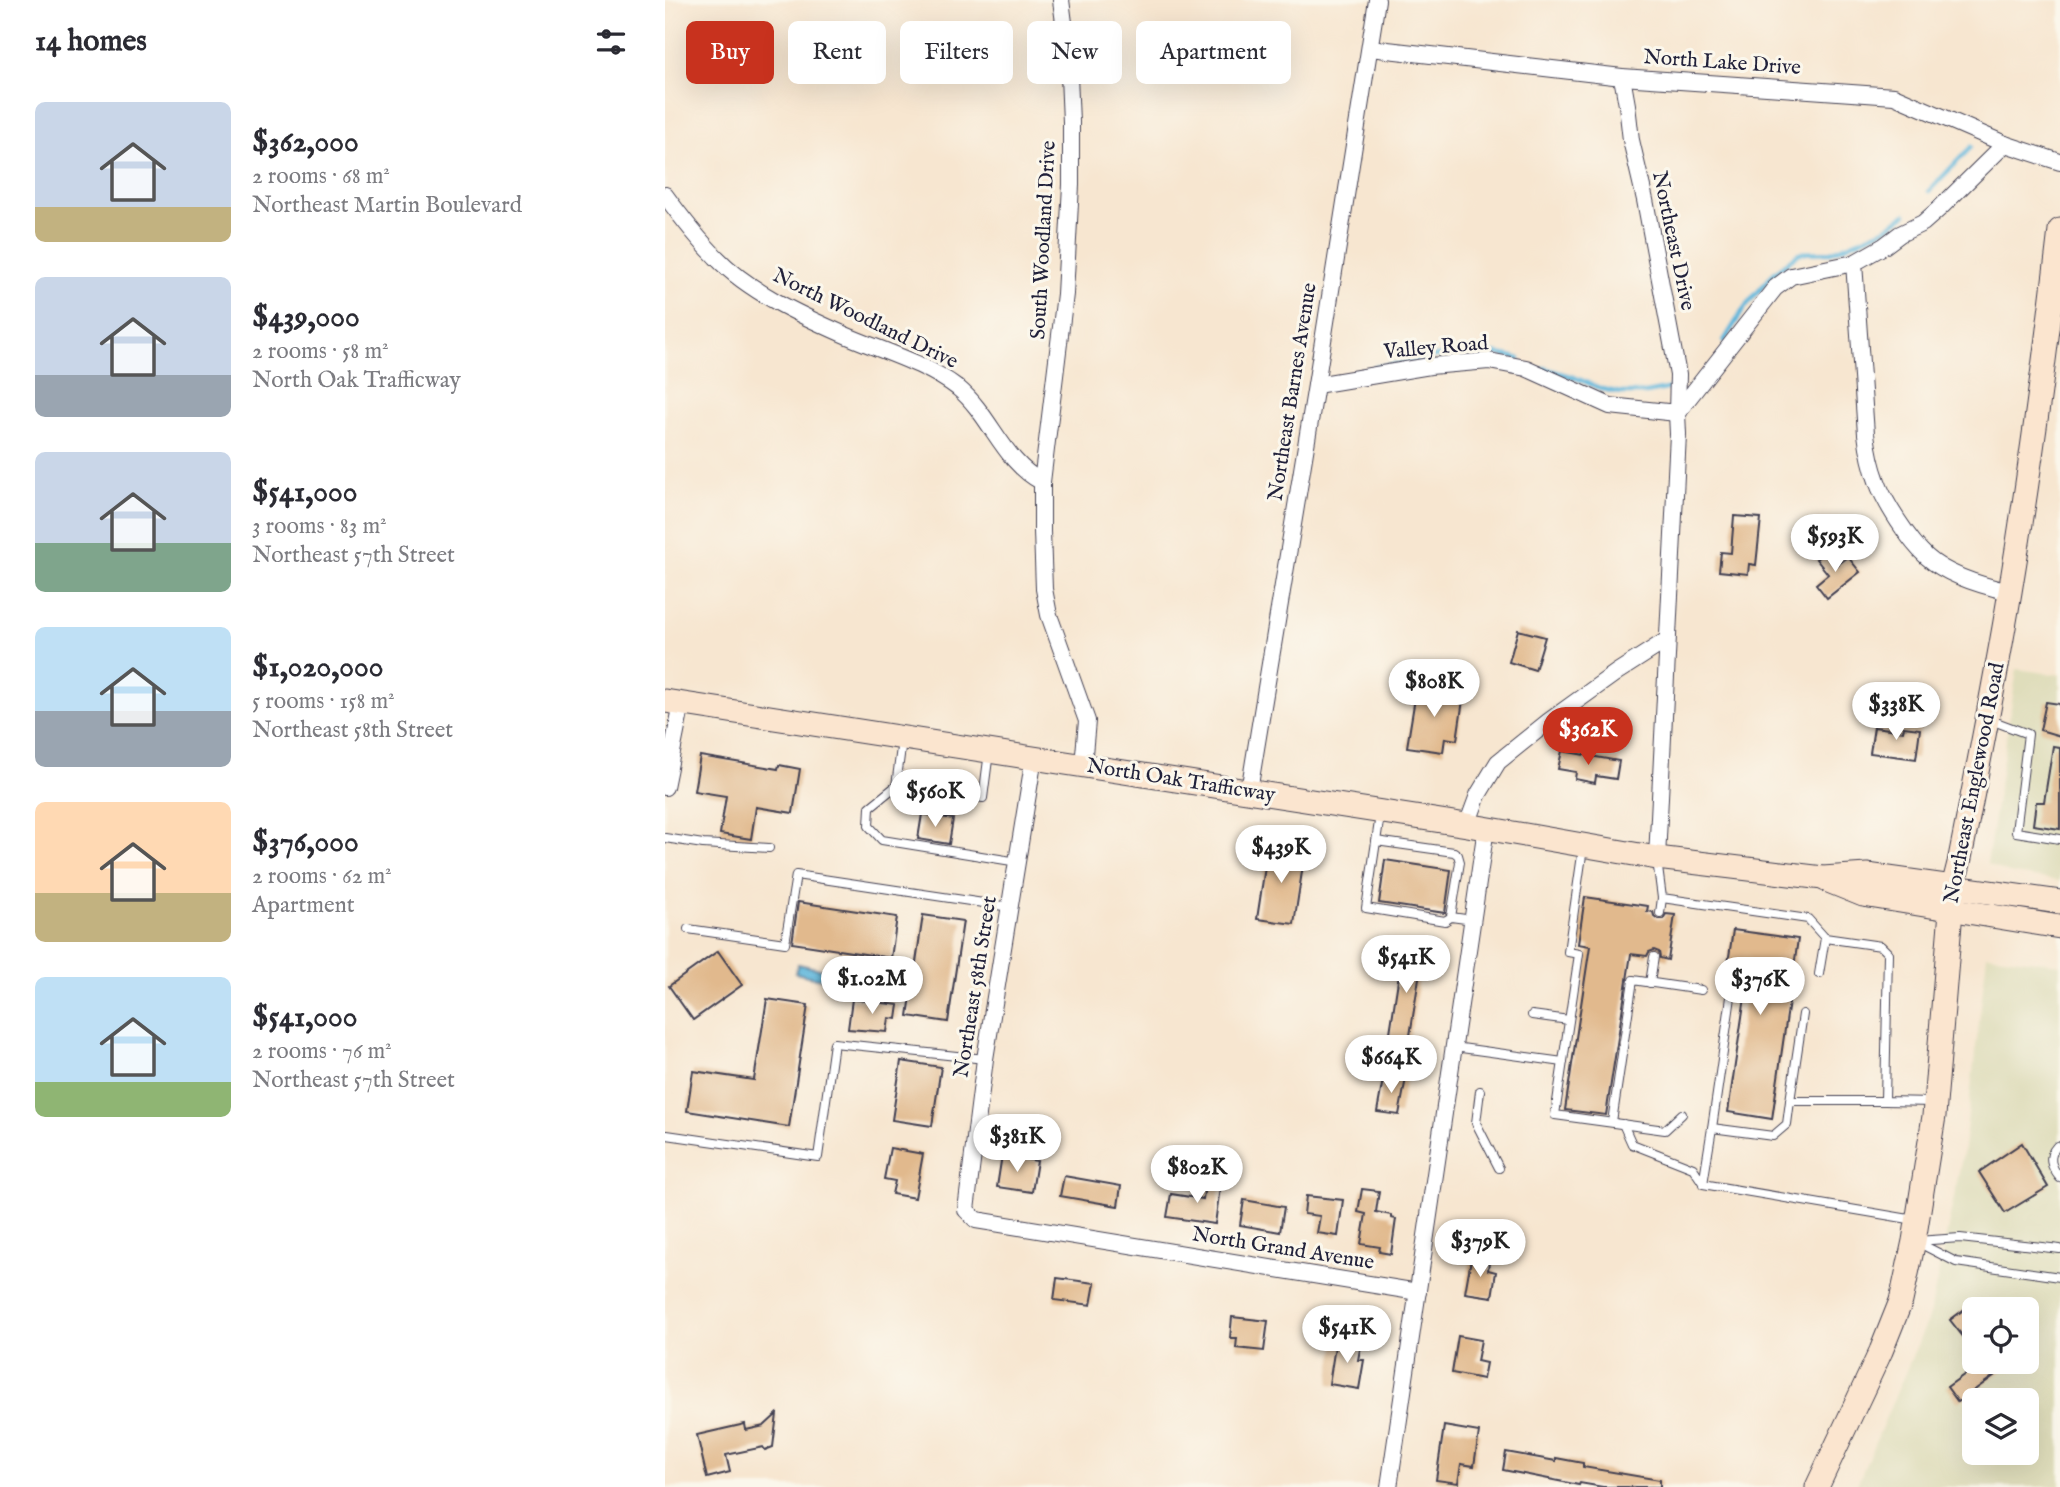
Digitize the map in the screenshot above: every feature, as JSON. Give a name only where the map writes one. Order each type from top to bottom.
[{"type":"main road","name":"Northeast Englewood Road","points":[[1817,1487],[1881,1351],[1901,1301],[1916,1231],[1936,1102],[1952,898],[2010,592],[2055,309],[2060,230]]},
{"type":"main road","name":"North Oak Trafficway","points":[[673,702],[1476,826],[1657,858],[1823,878],[1863,895],[2060,902]]},
{"type":"main road","name":"North Oak Trafficway","points":[[1952,898],[2060,927]]},
{"type":"street","name":"South Woodland Drive","points":[[1061,0],[1069,67],[1071,184],[1065,294],[1042,482],[1044,589],[1049,615],[1087,722],[1083,765]]},
{"type":"street","name":"Northeast Barnes Avenue","points":[[1249,791],[1377,0]]},
{"type":"street","name":"North Lake Drive","points":[[1370,48],[1622,77],[1894,96],[2005,144],[2060,162]]},
{"type":"street","name":"Northeast Drive","points":[[1622,77],[1630,140],[1645,200],[1678,375],[1678,434],[1657,858]]},
{"type":"street","points":[[1677,413],[1775,288],[1791,276],[1854,264],[1900,234],[1923,223],[2005,144]]},
{"type":"street","name":"North Woodland Drive","points":[[665,195],[717,259],[763,293],[843,334],[934,372],[960,390],[989,424],[1021,469],[1042,482]]},
{"type":"street","points":[[1854,264],[1866,434],[1878,484],[1902,525],[1927,557],[1961,577],[2010,592]]},
{"type":"street","name":"Valley Road","points":[[1316,384],[1430,366],[1489,361],[1526,368],[1610,406],[1677,413]]},
{"type":"street","points":[[1389,1487],[1473,920],[1478,794],[1499,762],[1579,700],[1667,640]]},
{"type":"street","points":[[665,787],[673,702]]},
{"type":"street","name":"Northeast 58th Street","points":[[976,1220],[966,1210],[985,1059],[1034,758]]},
{"type":"street","name":"North Grand Avenue","points":[[976,1220],[1418,1292]]},
{"type":"lane","points":[[1987,719],[2028,734],[2016,832],[2060,839]]},
{"type":"lane","points":[[903,737],[896,786],[870,807],[869,826],[882,839],[1018,862]]},
{"type":"lane","points":[[896,786],[983,798],[989,751]]},
{"type":"lane","points":[[1381,811],[1366,908],[1445,921],[1451,917],[1473,920]]},
{"type":"lane","points":[[665,838],[703,844],[769,848]]},
{"type":"lane","points":[[1376,841],[1454,852],[1458,855],[1451,917]]},
{"type":"lane","points":[[1583,845],[1568,952],[1579,954],[1555,1115],[1665,1130],[1682,1114]]},
{"type":"lane","points":[[1657,858],[1662,898],[1660,913]]},
{"type":"lane","points":[[688,929],[785,943],[796,875],[1010,907]]},
{"type":"lane","points":[[1662,898],[1808,919],[1825,938],[1881,946],[1888,953],[1885,1101]]},
{"type":"lane","points":[[1819,974],[1825,938]]},
{"type":"lane","points":[[1650,983],[1654,957]]},
{"type":"lane","points":[[1612,1122],[1633,980],[1701,990]]},
{"type":"lane","points":[[1703,1184],[1731,997]]},
{"type":"lane","points":[[1712,1128],[1773,1136],[1787,1124],[1803,1014]]},
{"type":"lane","points":[[1532,1015],[1569,1020]]},
{"type":"lane","points":[[667,1135],[818,1157],[834,1043],[985,1059]]},
{"type":"lane","points":[[1454,1047],[1563,1062]]},
{"type":"lane","points":[[1481,1091],[1476,1123],[1499,1168]]},
{"type":"lane","points":[[1790,1101],[1936,1102]]},
{"type":"lane","points":[[1623,1124],[1632,1144],[1692,1168],[1703,1184],[1916,1231],[2060,1249]]},
{"type":"lane","points":[[2057,1146],[2051,1152],[2050,1159],[2060,1178]]},
{"type":"lane","points":[[1916,1231],[1956,1262],[2060,1277]]},
{"type":"shaded area","points":[[2017,669],[2060,675],[2060,881],[2009,873],[1987,864]]},
{"type":"shaded area","points":[[1987,955],[2060,964],[2060,1487],[1856,1487],[1930,1315],[1964,1148]]},
{"type":"water","points":[[798,964],[824,970],[822,979],[795,973]]},
{"type":"building","points":[[1734,516],[1761,518],[1756,565],[1749,564],[1748,574],[1719,571],[1721,552],[1731,553]]},
{"type":"building","points":[[1826,551],[1837,565],[1848,557],[1860,572],[1827,598],[1816,584],[1828,574],[1816,559]]},
{"type":"building","points":[[1518,630],[1545,637],[1535,670],[1509,662]]},
{"type":"building","points":[[1417,686],[1456,693],[1454,698],[1463,700],[1457,740],[1445,738],[1443,752],[1407,747]]},
{"type":"building","points":[[2046,702],[2060,704],[2060,736],[2040,730]]},
{"type":"building","points":[[1874,727],[1903,731],[1904,727],[1920,729],[1916,759],[1870,753]]},
{"type":"building","points":[[2053,746],[2060,747],[2060,829],[2033,825],[2036,802],[2044,802]]},
{"type":"building","points":[[1562,751],[1619,761],[1616,779],[1596,776],[1595,783],[1575,779],[1576,772],[1558,769]]},
{"type":"building","points":[[700,756],[778,769],[779,765],[800,769],[793,813],[756,807],[751,839],[720,834],[726,796],[694,791]]},
{"type":"building","points":[[922,814],[953,819],[949,844],[918,839]]},
{"type":"building","points":[[1268,847],[1305,852],[1294,924],[1257,919]]},
{"type":"building","points":[[1385,860],[1451,870],[1445,913],[1379,903]]},
{"type":"building","points":[[1585,897],[1648,906],[1647,911],[1653,912],[1658,919],[1663,919],[1666,914],[1675,915],[1668,960],[1660,958],[1659,952],[1654,950],[1647,956],[1631,954],[1606,1115],[1565,1110],[1590,946],[1578,944]]},
{"type":"building","points":[[798,902],[897,917],[891,958],[792,943]]},
{"type":"building","points":[[923,915],[963,921],[948,1022],[908,1016]]},
{"type":"building","points":[[1733,930],[1798,939],[1772,1119],[1728,1112],[1746,990],[1741,989],[1742,986],[1725,983]]},
{"type":"building","points":[[1403,948],[1423,952],[1409,1042],[1389,1039]]},
{"type":"building","points":[[718,951],[742,985],[693,1020],[669,986]]},
{"type":"building","points":[[767,999],[808,1005],[789,1127],[687,1111],[693,1071],[754,1080]]},
{"type":"building","points":[[852,999],[899,1005],[897,1019],[889,1018],[887,1032],[848,1029]]},
{"type":"building","points":[[901,1061],[941,1067],[932,1126],[892,1120]]},
{"type":"building","points":[[1384,1074],[1406,1078],[1399,1115],[1377,1112]]},
{"type":"building","points":[[2022,1143],[2048,1187],[2005,1213],[1979,1172]]},
{"type":"building","points":[[890,1148],[923,1154],[915,1198],[892,1194],[895,1181],[884,1179]]},
{"type":"building","points":[[1002,1155],[1037,1161],[1032,1192],[997,1187]]},
{"type":"building","points":[[1064,1176],[1121,1186],[1118,1206],[1060,1196]]},
{"type":"building","points":[[1206,1178],[1221,1180],[1215,1224],[1167,1217],[1171,1194],[1203,1199]]},
{"type":"building","points":[[1362,1189],[1379,1191],[1376,1212],[1391,1215],[1391,1218],[1396,1219],[1391,1254],[1379,1252],[1380,1247],[1361,1244],[1366,1214],[1358,1212]]},
{"type":"building","points":[[1306,1196],[1343,1200],[1338,1236],[1317,1233],[1320,1216],[1304,1214]]},
{"type":"building","points":[[1244,1200],[1284,1207],[1280,1232],[1240,1225]]},
{"type":"building","points":[[1471,1259],[1489,1262],[1488,1270],[1496,1272],[1492,1297],[1465,1293]]},
{"type":"building","points":[[1057,1278],[1095,1283],[1091,1305],[1054,1300]]},
{"type":"building","points":[[1962,1311],[1962,1335],[1950,1320]]},
{"type":"building","points":[[1232,1317],[1268,1321],[1264,1351],[1236,1348],[1237,1338],[1230,1338]]},
{"type":"building","points":[[1458,1336],[1481,1340],[1477,1361],[1486,1363],[1483,1379],[1452,1373]]},
{"type":"building","points":[[1336,1340],[1361,1344],[1358,1360],[1364,1360],[1359,1389],[1329,1384]]},
{"type":"building","points":[[1965,1374],[1996,1374],[1977,1388],[1962,1388],[1962,1399],[1958,1402],[1947,1387]]},
{"type":"building","points":[[777,1414],[773,1447],[726,1455],[730,1472],[707,1478],[697,1435],[745,1424],[746,1430],[764,1426]]},
{"type":"building","points":[[1444,1426],[1479,1432],[1474,1466],[1461,1464],[1458,1483],[1436,1480]]},
{"type":"building","points":[[1506,1452],[1556,1461],[1556,1458],[1583,1463],[1583,1467],[1660,1480],[1660,1487],[1579,1485],[1503,1470]]},
{"type":"waterway","points":[[1929,191],[1971,147]]},
{"type":"waterway","points":[[1724,341],[1745,307],[1774,273],[1799,253],[1831,252],[1885,229],[1906,214]]},
{"type":"waterway","points":[[1375,367],[1447,354],[1501,354],[1519,359]]},
{"type":"waterway","points":[[1544,368],[1620,393],[1646,393],[1671,388]]}]
